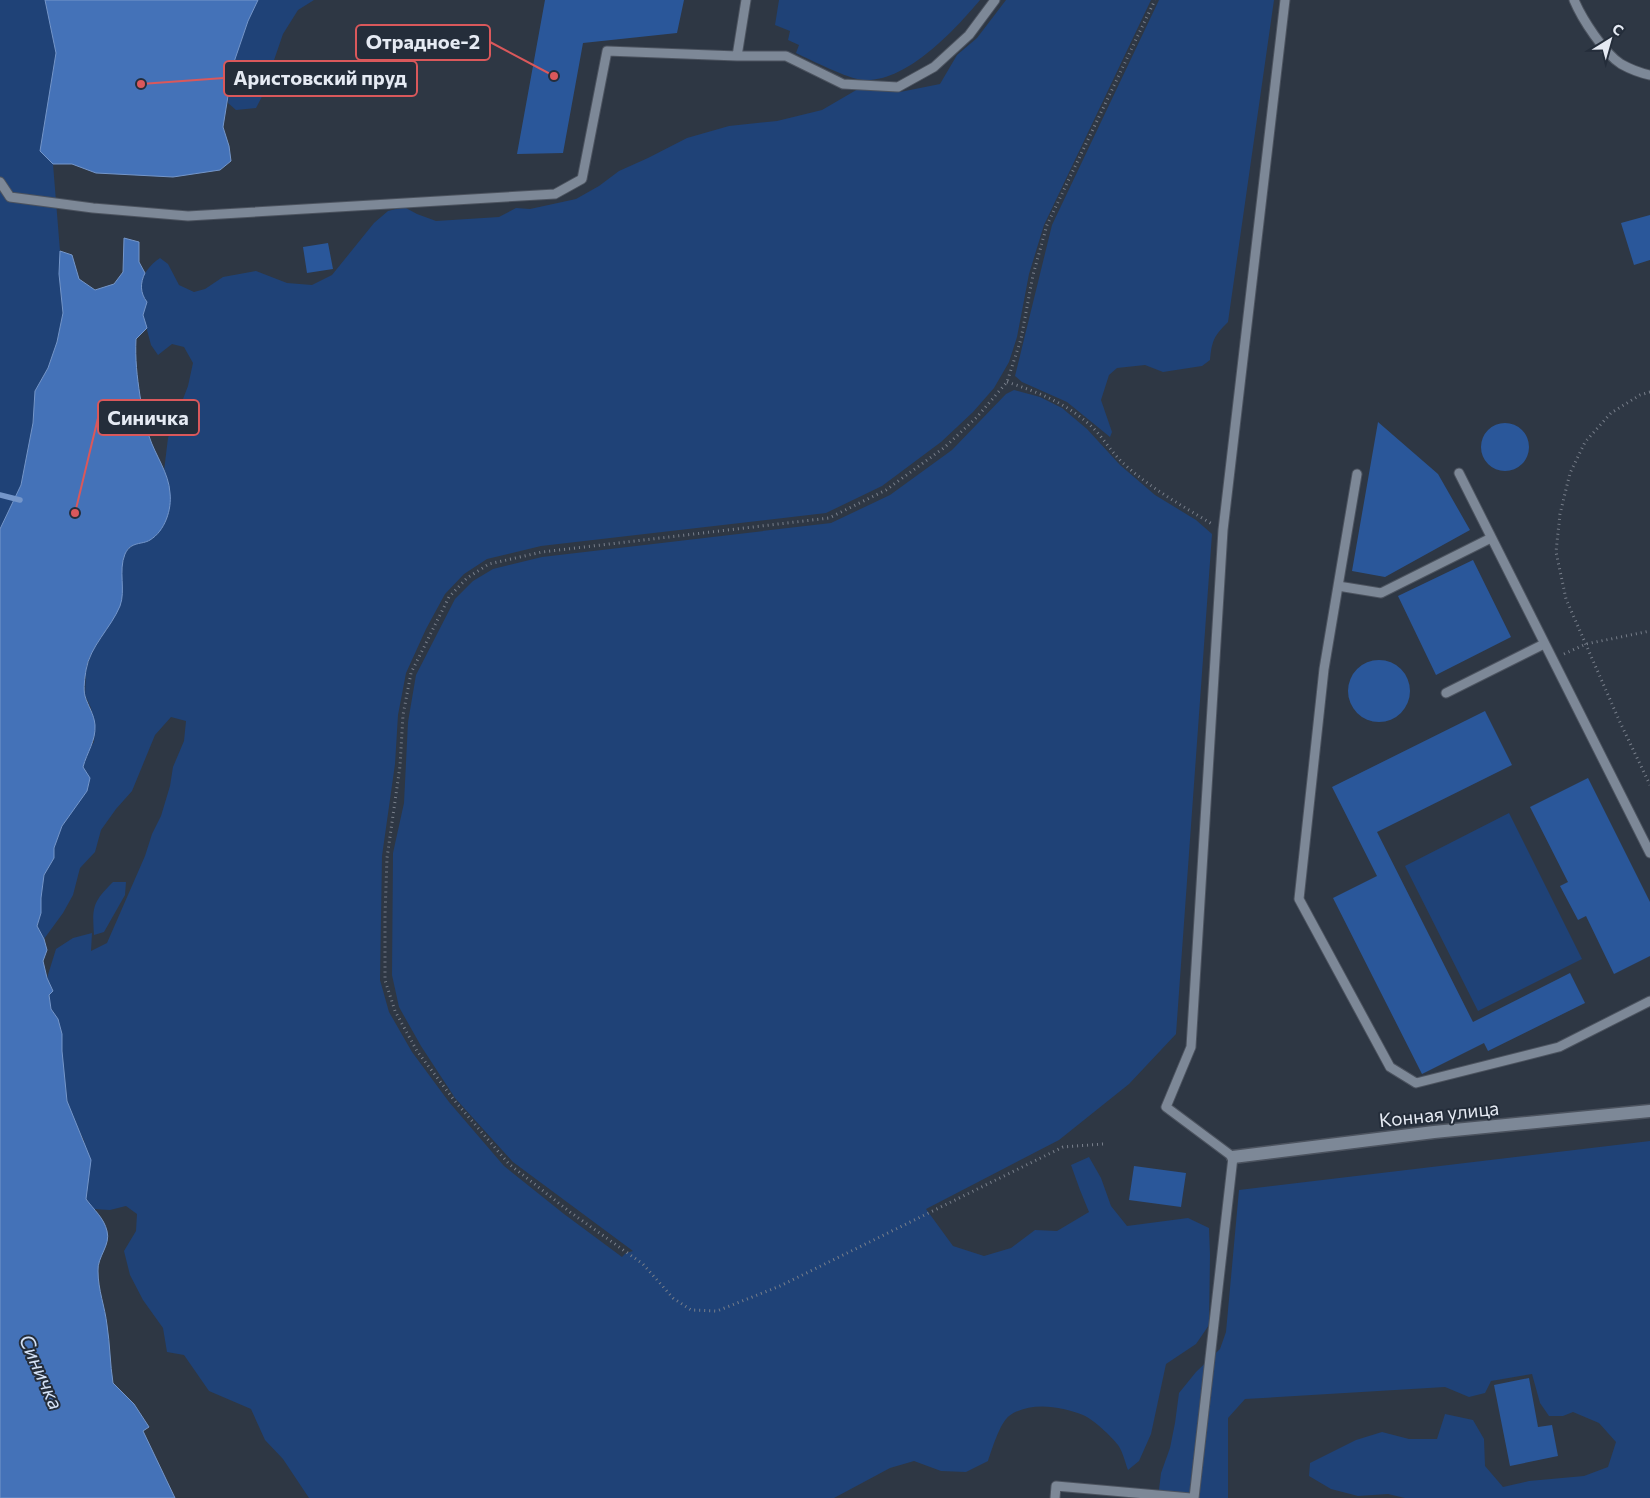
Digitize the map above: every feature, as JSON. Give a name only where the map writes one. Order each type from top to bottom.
[{"type":"street","name":"Конная улица","points":[[1233,1157],[1434,1132],[1650,1111]]},
{"type":"lane","points":[[737,56],[746,0]]},
{"type":"lane","points":[[0,182],[10,197],[93,208],[188,216],[555,194],[582,179],[607,51],[786,56],[843,84],[898,87],[934,67],[969,35],[995,0]]},
{"type":"lane","points":[[1055,1498],[1056,1486],[1192,1498],[1233,1157],[1166,1107],[1191,1047],[1223,530],[1285,0]]},
{"type":"lane","points":[[1574,0],[1599,41],[1620,63],[1639,73],[1650,75]]},
{"type":"lane","points":[[1459,473],[1650,853]]},
{"type":"lane","points":[[1357,474],[1324,669],[1299,899],[1390,1066],[1416,1083],[1559,1046],[1650,1001]]},
{"type":"lane","points":[[1338,586],[1381,593],[1491,538]]},
{"type":"lane","points":[[1446,693],[1544,644]]},
{"type":"path","points":[[1103,1144],[1063,1147],[780,1286],[717,1311],[691,1310],[674,1298],[642,1264],[570,1212],[509,1164],[454,1100],[417,1051],[394,1011],[385,980],[387,858],[399,775],[402,715],[411,674],[450,597],[468,578],[489,564],[542,552],[828,518],[886,490],[946,447],[977,417],[1007,382],[1021,339],[1033,275],[1047,225],[1155,0]]},
{"type":"path","points":[[1007,382],[1040,393],[1064,405],[1091,426],[1123,463],[1158,491],[1223,530]]},
{"type":"path","points":[[1650,392],[1640,395],[1611,413],[1585,442],[1570,473],[1560,514],[1556,552],[1566,599],[1650,785]]},
{"type":"path","points":[[1552,659],[1586,644],[1650,631]]},
{"type":"shaded area","points":[[0,0],[45,0],[56,53],[40,151],[53,164],[63,313],[57,342],[48,368],[35,391],[33,423],[21,485],[0,529]]},
{"type":"shaded area","points":[[258,0],[314,0],[298,10],[283,34],[267,87],[256,108],[236,110],[228,103],[233,65],[248,21]]},
{"type":"shaded area","points":[[779,0],[980,0],[943,40],[912,64],[896,73],[879,79],[863,80],[839,73],[796,53],[799,45],[788,40],[790,31],[775,25]]},
{"type":"shaded area","points":[[1006,0],[1151,0],[1044,225],[1029,274],[1017,337],[1009,362],[994,388],[973,412],[941,442],[882,486],[826,513],[541,546],[487,559],[464,574],[445,594],[426,629],[406,673],[398,715],[395,764],[382,856],[380,980],[389,1012],[412,1052],[449,1102],[504,1166],[622,1257],[626,1253],[633,1251],[513,1162],[455,1098],[421,1046],[399,1007],[392,975],[393,853],[404,803],[408,722],[416,675],[455,599],[473,581],[493,569],[542,557],[831,523],[890,495],[952,450],[1006,394],[1014,390],[1040,397],[1062,408],[1087,429],[1120,465],[1155,495],[1196,520],[1212,534],[1176,1034],[1129,1084],[1059,1140],[926,1209],[953,1246],[984,1256],[1011,1248],[1035,1230],[1057,1231],[1089,1212],[1071,1165],[1089,1157],[1101,1178],[1111,1206],[1127,1226],[1188,1218],[1209,1228],[1209,1325],[1196,1344],[1166,1364],[1151,1434],[1139,1461],[1128,1470],[1118,1445],[1092,1421],[1083,1415],[1065,1409],[1045,1406],[1026,1408],[1009,1416],[999,1430],[988,1461],[966,1472],[941,1471],[914,1461],[890,1468],[834,1498],[309,1498],[283,1459],[265,1440],[251,1409],[209,1391],[184,1355],[167,1352],[163,1328],[143,1300],[130,1275],[124,1251],[136,1231],[137,1214],[126,1206],[110,1210],[93,1209],[86,1199],[88,1180],[84,1140],[67,1101],[62,1034],[58,1019],[51,1009],[49,995],[53,991],[47,978],[56,949],[73,938],[92,933],[91,951],[107,943],[161,816],[170,786],[173,767],[184,741],[186,721],[171,717],[155,735],[132,791],[101,830],[95,852],[80,868],[73,895],[63,913],[44,939],[37,926],[41,913],[44,875],[54,858],[54,848],[62,826],[71,812],[87,752],[94,742],[95,724],[85,695],[86,669],[92,652],[120,605],[121,566],[126,551],[137,542],[150,540],[170,492],[164,471],[168,438],[188,386],[193,363],[184,347],[172,344],[158,355],[151,345],[143,315],[147,302],[141,290],[143,278],[150,267],[160,258],[168,264],[179,285],[194,292],[205,289],[223,277],[256,271],[287,283],[312,285],[332,275],[374,223],[388,211],[404,207],[436,221],[499,217],[516,208],[530,209],[576,199],[599,186],[619,171],[687,138],[729,126],[777,121],[822,110],[858,89],[900,92],[940,84],[957,55],[977,38]]},
{"type":"shaded area","points":[[1159,0],[1274,0],[1228,322],[1215,339],[1210,360],[1202,366],[1163,372],[1145,365],[1117,368],[1109,375],[1101,400],[1112,432],[1110,437],[1067,402],[1022,382],[1015,376],[1052,225]]},
{"type":"shaded area","points":[[1509,813],[1582,959],[1478,1011],[1405,866]]},
{"type":"shaded area","points":[[113,882],[126,882],[125,895],[104,932],[94,935],[93,917],[95,905]]},
{"type":"shaded area","points":[[1650,1141],[1650,1498],[1405,1498],[1388,1494],[1358,1496],[1331,1489],[1309,1476],[1310,1463],[1356,1440],[1382,1432],[1409,1439],[1437,1439],[1445,1414],[1473,1420],[1484,1439],[1485,1466],[1503,1487],[1529,1481],[1584,1476],[1608,1467],[1616,1442],[1599,1423],[1573,1412],[1563,1416],[1549,1416],[1540,1403],[1532,1374],[1491,1381],[1485,1393],[1469,1397],[1445,1387],[1245,1399],[1228,1418],[1228,1498],[1158,1498],[1161,1473],[1170,1448],[1175,1423],[1179,1393],[1196,1372],[1220,1349],[1226,1332],[1239,1190]]},
{"type":"water","points":[[45,0],[258,0],[248,21],[233,65],[223,127],[231,161],[220,170],[173,177],[96,173],[72,164],[53,164],[40,151],[56,53]]},
{"type":"water","points":[[124,238],[139,242],[139,262],[145,273],[142,280],[142,288],[147,302],[143,315],[147,328],[136,339],[137,374],[147,431],[169,486],[170,506],[169,513],[160,531],[147,542],[133,545],[127,550],[122,567],[122,600],[120,606],[88,661],[84,693],[93,717],[95,731],[83,767],[90,778],[87,791],[62,826],[54,848],[54,858],[44,875],[41,913],[37,926],[47,950],[43,961],[47,978],[53,991],[49,995],[51,1009],[58,1019],[62,1034],[67,1101],[91,1160],[86,1199],[106,1226],[108,1236],[98,1271],[108,1332],[113,1383],[134,1404],[149,1427],[143,1431],[175,1498],[0,1498],[0,529],[21,485],[33,423],[35,391],[48,368],[57,342],[63,313],[59,274],[60,251],[72,255],[79,279],[95,290],[114,284],[123,272]]},
{"type":"building","points":[[545,0],[684,0],[677,33],[583,43],[563,153],[517,154]]},
{"type":"building","points":[[1650,215],[1650,260],[1634,265],[1621,223]]},
{"type":"building","points":[[328,243],[333,269],[307,273],[303,247]]},
{"type":"building","points":[[1378,422],[1438,474],[1470,530],[1385,577],[1352,571]]},
{"type":"building","points":[[1500,423],[1510,423],[1519,427],[1525,433],[1528,438],[1528,456],[1519,467],[1510,471],[1500,471],[1491,467],[1485,461],[1481,452],[1481,442],[1485,433],[1491,427]]},
{"type":"building","points":[[1473,560],[1511,637],[1436,675],[1398,596]]},
{"type":"building","points":[[1379,660],[1396,665],[1401,669],[1405,674],[1410,691],[1405,708],[1401,713],[1396,717],[1379,722],[1362,717],[1357,713],[1353,708],[1348,691],[1353,674],[1357,669],[1362,665]]},
{"type":"building","points":[[1485,711],[1512,765],[1377,832],[1473,1022],[1570,973],[1585,1003],[1488,1051],[1484,1043],[1422,1074],[1333,898],[1377,876],[1332,787]]},
{"type":"building","points":[[1588,778],[1650,902],[1650,956],[1614,974],[1586,916],[1578,920],[1560,886],[1568,882],[1530,807]]},
{"type":"building","points":[[1134,1166],[1186,1173],[1181,1207],[1129,1200]]},
{"type":"building","points":[[1529,1378],[1538,1427],[1552,1425],[1558,1456],[1510,1466],[1494,1385]]},
{"type":"waterway","points":[[0,495],[20,500]]},
{"type":"place","name":"Отрадное-2","points":[[554,76]]},
{"type":"place","name":"Аристовский пруд","points":[[141,84]]},
{"type":"place","name":"Синичка","points":[[75,513]]}]
